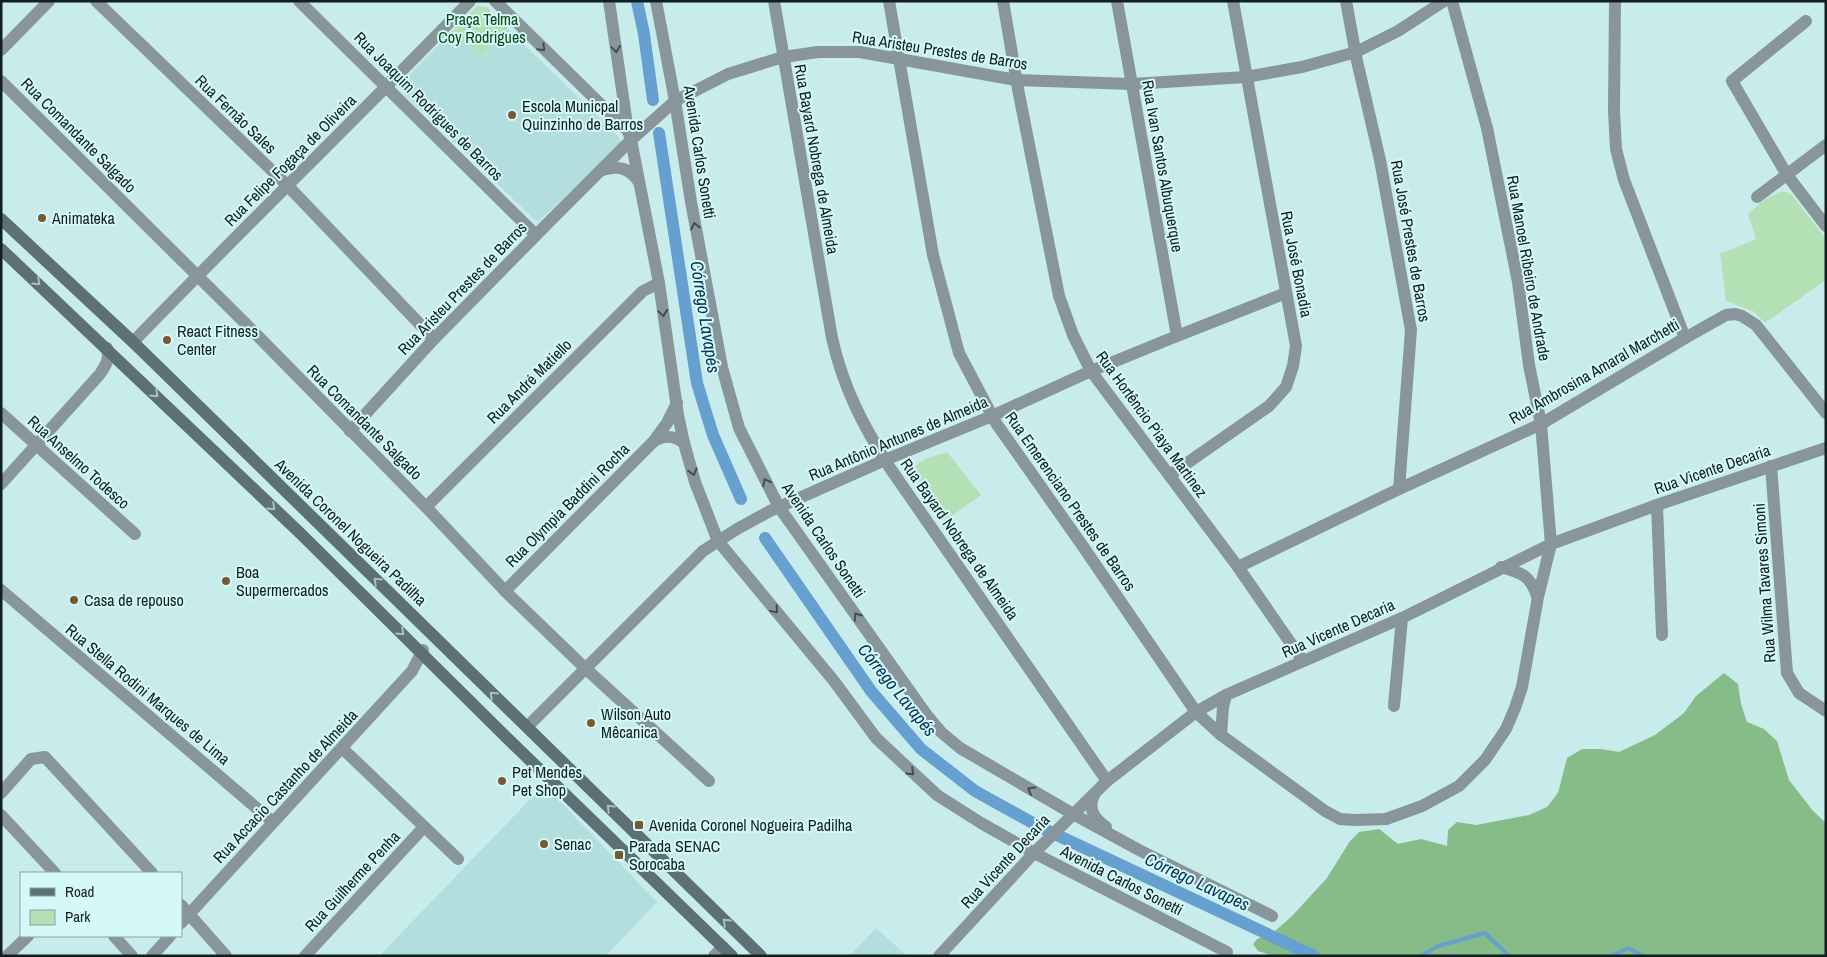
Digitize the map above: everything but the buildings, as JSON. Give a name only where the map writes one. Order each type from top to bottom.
[{"type":"main road","name":"Avenida Coronel Nogueira Padilha","points":[[1,219],[134,342],[761,956]]},
{"type":"main road","points":[[1,249],[128,368],[427,656],[723,953]]},
{"type":"main road","points":[[427,656],[442,654],[440,642]]},
{"type":"street","points":[[1,50],[49,1]]},
{"type":"street","name":"Rua Fernão Sales","points":[[96,1],[288,186],[434,339]]},
{"type":"street","name":"Rua Joaquim Rodrigues de Barros","points":[[299,1],[536,235]]},
{"type":"street","name":"Rua Felipe Fogaça de Oliveira","points":[[134,342],[470,1]]},
{"type":"street","points":[[495,1],[630,136]]},
{"type":"street","name":"Avenida Carlos Sonetti","points":[[609,1],[630,136],[659,283],[684,443],[695,482],[718,541],[834,681],[876,738],[937,795],[1003,836],[1038,850],[1227,952]]},
{"type":"street","name":"Avenida Carlos Sonetti","points":[[656,1],[722,367],[739,428],[774,509],[926,714],[941,732],[960,748],[1068,818],[1139,850],[1272,916]]},
{"type":"street","name":"Rua Bayard Nobrega de Almeida","points":[[774,1],[782,57],[839,368],[858,414],[885,460],[1108,781]]},
{"type":"street","name":"Rua Emerenciano Prestes de Barros","points":[[889,1],[934,255],[959,353],[992,416],[1196,712],[1221,735],[1325,811],[1340,819],[1386,819],[1422,806],[1459,786],[1485,760],[1506,729],[1522,687],[1538,596]]},
{"type":"street","name":"Rua Hortêncio Piaya Martinez","points":[[1003,1],[1016,80],[1059,296],[1072,335],[1092,371],[1238,567],[1303,661]]},
{"type":"street","name":"Rua Ivan Santos Albuquerque","points":[[1117,1],[1177,336]]},
{"type":"street","name":"Rua José Bonadia","points":[[1170,475],[1269,406],[1286,387],[1294,366],[1296,346],[1233,1]]},
{"type":"street","name":"Rua José Prestes de Barros","points":[[1346,1],[1380,160],[1411,330],[1399,489]]},
{"type":"street","name":"Rua Aristeu Prestes de Barros","points":[[350,431],[434,339],[600,171],[630,136],[675,101],[728,74],[782,57],[818,52],[860,52],[1016,80],[1132,84],[1246,77],[1302,67],[1356,52],[1398,30],[1444,1]]},
{"type":"street","name":"Rua Manoel Ribeiro de Andrade","points":[[1452,1],[1487,128],[1518,282],[1529,365],[1541,424],[1551,544],[1538,596]]},
{"type":"street","points":[[1615,1],[1614,111],[1616,149],[1624,180],[1685,338]]},
{"type":"street","points":[[1806,21],[1732,82],[1787,174],[1826,226]]},
{"type":"street","name":"Rua Comandante Salgado","points":[[1,81],[198,275],[426,507],[505,591],[585,668],[709,781]]},
{"type":"street","points":[[1757,197],[1826,145]]},
{"type":"street","points":[[600,171],[611,167],[621,168],[630,171],[639,182]]},
{"type":"street","name":"Rua André Matiello","points":[[426,507],[643,291],[659,283]]},
{"type":"street","name":"Rua Antônio Antunes de Almeida","points":[[527,727],[703,551],[737,529],[774,509],[1092,371],[1286,293]]},
{"type":"street","name":"Rua Ambrosina Amaral Marchetti","points":[[1238,567],[1399,489],[1541,424],[1726,315],[1734,314],[1750,320],[1826,413]]},
{"type":"street","points":[[100,374],[108,361],[107,348]]},
{"type":"street","points":[[1,484],[100,374],[107,368],[114,366],[128,368]]},
{"type":"street","name":"Rua Olympia Baddini Rocha","points":[[505,591],[653,442],[667,423],[677,403]]},
{"type":"street","name":"Rua Anselmo Todesco","points":[[1,413],[134,534]]},
{"type":"street","name":"Rua Olympia Baddini Rocha","points":[[653,442],[661,437],[671,436],[684,443]]},
{"type":"street","name":"Rua Vicente Decaria","points":[[939,956],[1068,818],[1108,781],[1196,712],[1226,695],[1402,618],[1551,544],[1657,505],[1826,448]]},
{"type":"street","name":"Rua Wilma Tavares Simoni","points":[[1771,466],[1787,673],[1799,693],[1826,711]]},
{"type":"street","points":[[1657,505],[1662,635]]},
{"type":"street","points":[[1501,568],[1518,572],[1525,576],[1532,582],[1538,596]]},
{"type":"street","name":"Rua Stella Rodini Marques de Lima","points":[[1,590],[273,822]]},
{"type":"street","points":[[1394,706],[1402,618]]},
{"type":"street","name":"Rua Accacio Castanho de Almeida","points":[[184,914],[273,822],[427,656]]},
{"type":"street","points":[[1221,735],[1226,695]]},
{"type":"street","points":[[342,748],[458,860]]},
{"type":"street","points":[[4,785],[32,759],[45,757],[151,872]]},
{"type":"street","name":"Avenida Carlos Sonetti","points":[[1095,793],[1090,807],[1093,815],[1102,824],[1139,850]]},
{"type":"street","points":[[1,815],[54,872]]},
{"type":"street","name":"Rua Guilherme Penha","points":[[305,956],[424,827]]},
{"type":"street","name":"Avenida Carlos Sonetti","points":[[1003,836],[1015,852],[1017,861],[1013,876]]},
{"type":"street","points":[[184,914],[226,956]]},
{"type":"street","points":[[7,956],[27,937]]},
{"type":"street","points":[[115,937],[132,956]]},
{"type":"street","points":[[152,956],[169,937]]},
{"type":"shaded area","name":"Escola Municpal Quinzinho de Barros","points":[[508,29],[619,137],[621,142],[538,221],[403,93],[401,87],[404,81],[453,30],[481,56]]},
{"type":"shaded area","name":"Senac","points":[[544,785],[657,902],[606,956],[379,956]]},
{"type":"shaded area","points":[[876,928],[907,956],[849,956]]},
{"type":"green space","name":"Praça Telma Coy Rodrigues","points":[[477,6],[487,7],[508,29],[481,56],[453,30]]},
{"type":"green space","points":[[1780,192],[1787,192],[1792,195],[1826,239],[1826,280],[1765,323],[1753,311],[1726,301],[1720,254],[1756,239],[1748,214],[1764,200]]},
{"type":"green space","points":[[947,452],[981,495],[946,520],[913,474],[921,461]]},
{"type":"green space","points":[[1724,673],[1738,684],[1741,704],[1747,722],[1764,729],[1777,741],[1789,780],[1813,811],[1826,823],[1826,956],[1274,956],[1258,951],[1253,944],[1257,939],[1275,931],[1292,916],[1327,878],[1350,841],[1359,832],[1379,829],[1398,844],[1421,839],[1447,846],[1448,830],[1457,822],[1476,825],[1529,815],[1547,807],[1558,793],[1567,758],[1582,749],[1601,749],[1619,752],[1655,735],[1684,713],[1696,696]]},
{"type":"waterway","name":"Córrego Lavapés","points":[[637,1],[644,34],[653,100]]},
{"type":"waterway","name":"Córrego Lavapés","points":[[659,133],[697,383],[713,435],[741,499]]},
{"type":"waterway","name":"Córrego Lavapés","points":[[765,538],[871,691],[921,749],[975,791],[1040,827],[1314,956]]},
{"type":"waterway","points":[[1421,956],[1438,946],[1485,933],[1509,956]]},
{"type":"waterway","points":[[1611,956],[1628,948],[1643,956]]},
{"type":"place","name":"Escola Municpal Quinzinho de Barros","points":[[512,115]]},
{"type":"place","name":"Animateka","points":[[42,218]]},
{"type":"place","name":"React Fitness Center","points":[[167,340]]},
{"type":"place","name":"Boa Supermercados","points":[[226,581]]},
{"type":"place","name":"Casa de repouso","points":[[74,600]]},
{"type":"place","name":"Wilson Auto Mêcanica","points":[[591,723]]},
{"type":"place","name":"Pet Mendes Pet Shop","points":[[502,781]]},
{"type":"place","name":"Avenida Coronel Nogueira Padilha","points":[[639,825]]},
{"type":"place","name":"Senac","points":[[544,844]]},
{"type":"place","name":"Parada SENAC Sorocaba","points":[[619,855]]},
{"type":"water label","name":"Córrego Lavapes","points":[[1197,882]]}]
